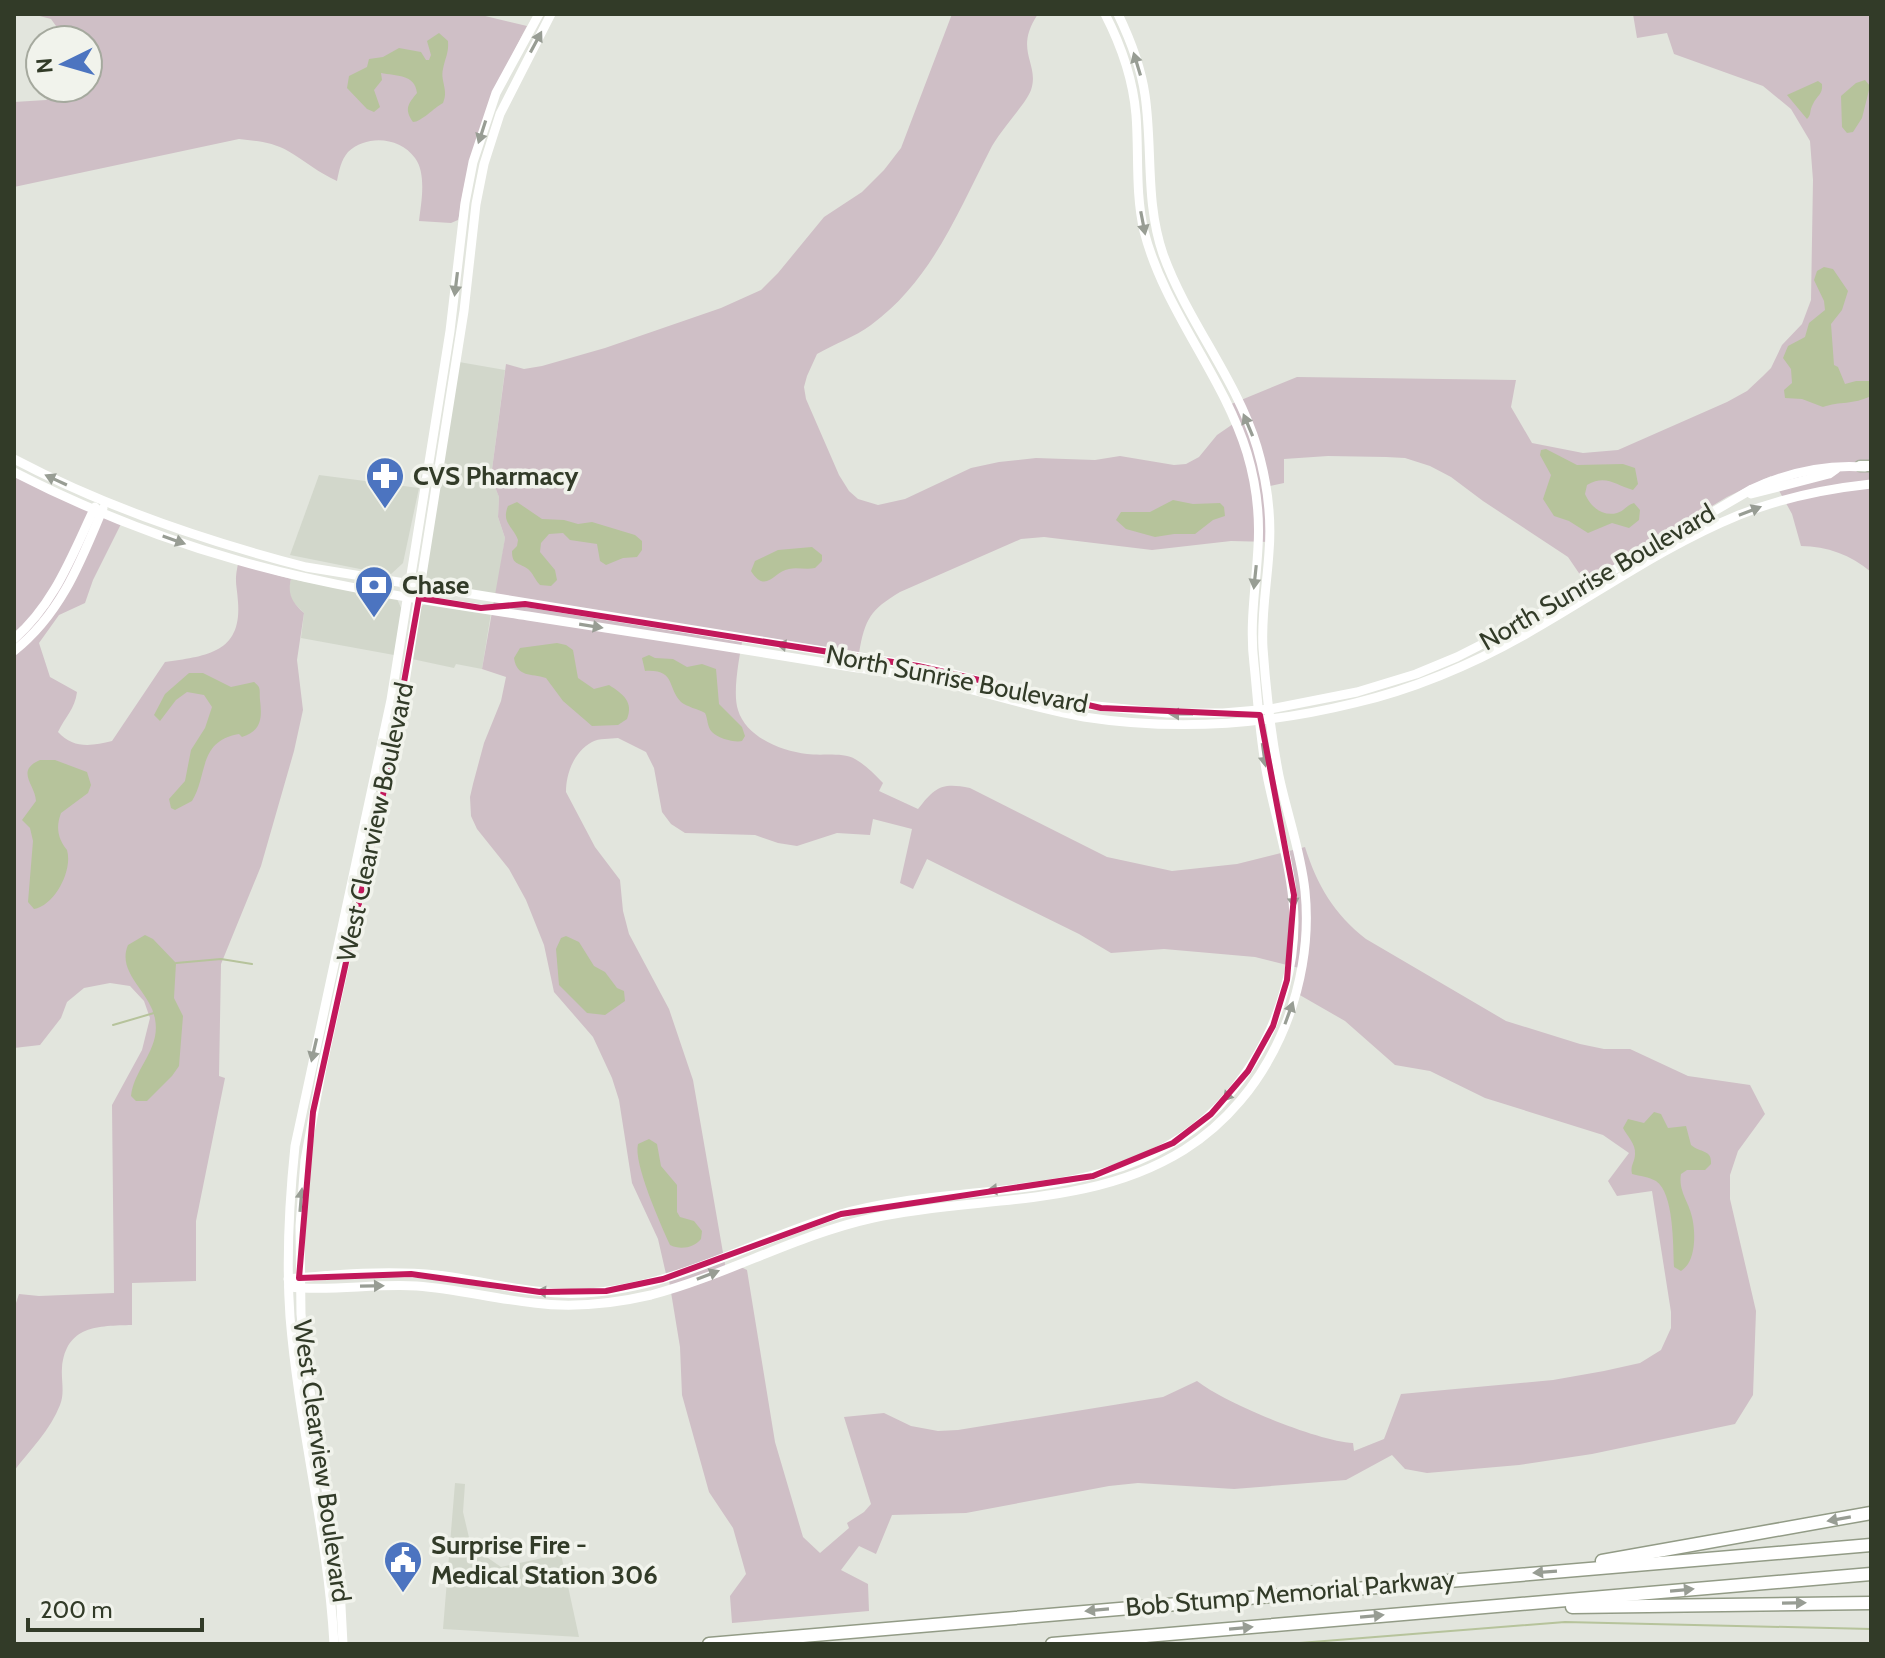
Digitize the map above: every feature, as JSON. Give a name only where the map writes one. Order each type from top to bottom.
[{"type":"highway","points":[[1576,1570],[1609,1559],[1871,1513]]},
{"type":"highway","name":"Bob Stump Memorial Parkway","points":[[709,1644],[1871,1545]]},
{"type":"highway","name":"Bob Stump Memorial Parkway","points":[[1052,1644],[1871,1574]]},
{"type":"highway","points":[[1409,1613],[1450,1616],[1602,1606],[1871,1603]]},
{"type":"street","name":"West Clearview Boulevard","points":[[334,1644],[327,1564],[296,1369],[294,1283],[310,1125],[388,772],[470,207],[473,162],[496,93],[539,14]]},
{"type":"street","name":"West Clearview Boulevard","points":[[470,207],[500,114],[551,14]]},
{"type":"street","points":[[294,1283],[410,1285],[539,1304],[608,1303],[666,1290],[843,1225],[886,1215],[1096,1188],[1130,1177],[1179,1153],[1219,1123],[1248,1091],[1276,1046],[1298,989],[1305,932],[1301,864],[1265,715],[1251,636],[1259,534],[1252,472],[1233,417],[1162,278],[1145,236],[1139,199],[1133,92],[1120,46],[1105,14]]},
{"type":"street","points":[[1118,14],[1137,64],[1146,100],[1149,185],[1156,233],[1169,268],[1242,410],[1258,450],[1267,488],[1270,548],[1262,635],[1265,715]]},
{"type":"street","name":"North Sunrise Boulevard","points":[[14,459],[146,519],[304,572]]},
{"type":"street","name":"North Sunrise Boulevard","points":[[14,472],[207,551],[304,572],[494,605],[935,669],[1043,698],[1101,708],[1173,714],[1265,715],[1416,674],[1468,652],[1520,625],[1740,495],[1778,478],[1809,470],[1867,466]]},
{"type":"street","points":[[1740,495],[1829,474],[1839,467]]},
{"type":"street","name":"North Sunrise Boulevard","points":[[518,607],[932,680],[1088,717],[1170,725],[1360,702],[1421,683],[1526,634],[1683,542],[1742,513],[1829,489],[1871,484]]},
{"type":"street","points":[[1774,487],[1779,501]]},
{"type":"street","points":[[14,639],[41,612],[59,584],[98,508]]},
{"type":"street","points":[[14,651],[51,614],[67,590],[98,508]]},
{"type":"street","name":"North Sunrise Boulevard","points":[[414,592],[481,608],[494,605]]},
{"type":"street","name":"West Clearview Boulevard","points":[[294,1283],[339,1569],[343,1644]]},
{"type":"highlighted area","points":[[419,598],[481,608],[525,604],[918,666],[1101,708],[1260,715],[1294,895],[1287,980],[1273,1026],[1248,1071],[1211,1114],[1173,1143],[1093,1176],[841,1214],[663,1279],[606,1291],[540,1292],[411,1274],[299,1278],[313,1112],[388,772]]},
{"type":"shaded area","points":[[32,14],[477,14],[527,26],[484,118],[469,164],[458,220],[451,223],[419,221],[422,189],[419,165],[409,151],[383,140],[364,142],[348,152],[337,181],[282,148],[239,139],[14,187],[14,102],[104,104],[104,24],[55,24],[51,19]]},
{"type":"shaded area","points":[[952,14],[1038,14],[1031,27],[1027,47],[1033,80],[1031,90],[994,143],[941,245],[892,307],[865,329],[817,354],[807,376],[804,387],[806,399],[839,475],[858,499],[878,505],[905,499],[971,468],[1036,458],[1095,460],[1120,456],[1174,465],[1186,464],[1199,457],[1217,435],[1233,424],[1224,407],[1297,377],[1516,380],[1511,407],[1532,443],[1583,453],[1618,450],[1747,391],[1771,368],[1782,345],[1802,324],[1811,300],[1813,180],[1810,141],[1791,109],[1763,86],[1674,54],[1667,33],[1637,38],[1633,14],[1871,14],[1871,572],[1838,553],[1801,546],[1792,514],[1771,476],[1727,497],[1585,582],[1568,557],[1430,466],[1405,458],[1386,457],[1284,459],[1284,483],[1270,486],[1272,542],[1231,541],[1152,550],[1044,537],[1021,539],[890,598],[870,616],[859,653],[743,636],[737,673],[738,710],[742,720],[756,735],[776,746],[797,752],[855,759],[883,783],[879,791],[918,809],[940,788],[970,788],[1107,857],[1172,871],[1237,864],[1305,847],[1328,898],[1366,939],[1506,1021],[1580,1044],[1604,1049],[1630,1049],[1688,1076],[1750,1085],[1765,1114],[1738,1151],[1730,1175],[1730,1199],[1756,1311],[1753,1395],[1735,1424],[1592,1454],[1519,1465],[1427,1473],[1405,1469],[1392,1455],[1346,1480],[1234,1489],[1138,1483],[966,1513],[892,1515],[876,1554],[859,1546],[841,1570],[868,1584],[869,1611],[732,1623],[730,1596],[746,1574],[733,1528],[709,1492],[682,1395],[680,1347],[668,1274],[658,1239],[632,1183],[619,1100],[612,1078],[593,1037],[554,992],[544,945],[526,900],[509,869],[477,829],[471,816],[473,784],[506,677],[482,669],[505,538],[498,517],[499,497],[491,477],[506,364],[524,369],[605,348],[721,308],[761,290],[824,217],[862,192],[901,148]],"holes":[[[618,738],[646,752],[654,768],[662,812],[671,824],[685,833],[755,835],[797,846],[837,833],[870,835],[873,819],[912,829],[900,883],[913,889],[927,859],[1111,953],[1164,949],[1255,957],[1303,969],[1298,994],[1345,1021],[1395,1065],[1430,1071],[1485,1098],[1603,1135],[1629,1153],[1608,1181],[1617,1196],[1652,1191],[1671,1312],[1671,1328],[1661,1350],[1640,1363],[1553,1380],[1401,1394],[1384,1439],[1354,1451],[1353,1443],[1317,1436],[1272,1420],[1228,1400],[1197,1381],[1163,1397],[958,1430],[938,1431],[911,1426],[884,1413],[844,1417],[871,1504],[847,1523],[849,1528],[820,1553],[803,1537],[775,1442],[747,1270],[737,1265],[726,1270],[693,1080],[669,1009],[629,934],[620,880],[595,847],[566,792],[572,764],[580,751],[592,742]]]},
{"type":"shaded area","points":[[439,33],[448,41],[442,73],[445,98],[443,103],[420,120],[413,122],[409,114],[409,104],[417,93],[409,79],[381,73],[382,80],[374,90],[380,107],[374,112],[367,109],[347,88],[349,76],[367,67],[369,59],[383,57],[399,48],[421,52],[429,60],[431,55],[427,41]]},
{"type":"shaded area","points":[[1865,80],[1870,86],[1862,118],[1853,132],[1847,133],[1842,127],[1841,96],[1856,83]]},
{"type":"shaded area","points":[[1818,81],[1822,84],[1822,90],[1807,119],[1787,95]]},
{"type":"shaded area","points":[[1824,267],[1833,269],[1848,291],[1842,310],[1831,324],[1834,365],[1838,367],[1845,384],[1871,381],[1871,396],[1823,407],[1802,399],[1785,398],[1784,390],[1792,383],[1791,369],[1783,358],[1788,346],[1805,337],[1809,323],[1825,310],[1814,280],[1817,271]]},
{"type":"shaded area","points":[[459,362],[505,370],[491,477],[499,497],[498,517],[505,538],[496,597],[427,582],[425,579]]},
{"type":"shaded area","points":[[1546,449],[1577,465],[1623,464],[1635,468],[1638,484],[1633,490],[1600,480],[1587,485],[1585,494],[1593,506],[1606,513],[1619,512],[1634,503],[1640,510],[1639,520],[1629,528],[1612,523],[1588,533],[1554,516],[1543,499],[1551,475],[1540,455],[1541,450]]},
{"type":"shaded area","points":[[14,475],[121,524],[85,603],[59,615],[39,643],[50,677],[77,692],[58,732],[76,744],[112,741],[165,662],[207,654],[227,642],[238,619],[238,564],[291,579],[292,598],[304,613],[297,660],[303,710],[294,751],[261,866],[221,964],[219,1076],[225,1078],[196,1221],[196,1281],[132,1283],[132,1325],[96,1328],[77,1336],[70,1343],[62,1368],[60,1405],[46,1431],[14,1471],[14,1309],[19,1294],[114,1293],[112,1105],[142,1050],[150,1018],[144,1001],[130,986],[110,983],[84,988],[67,1002],[61,1018],[40,1045],[14,1048]]},
{"type":"shaded area","points":[[319,475],[419,488],[403,563],[390,575],[290,555]]},
{"type":"shaded area","points":[[1173,500],[1193,504],[1220,503],[1225,516],[1213,520],[1195,534],[1155,537],[1126,529],[1116,520],[1121,512],[1150,512]]},
{"type":"shaded area","points":[[517,502],[542,519],[578,524],[592,522],[635,535],[642,541],[642,550],[637,557],[623,558],[606,565],[600,561],[597,544],[570,540],[563,533],[549,534],[541,543],[540,552],[555,570],[557,580],[551,586],[540,585],[530,571],[513,559],[512,551],[518,540],[507,521],[506,512],[508,506]]},
{"type":"shaded area","points":[[812,547],[822,555],[822,561],[815,568],[789,569],[766,581],[756,578],[751,571],[755,561],[778,550]]},
{"type":"shaded area","points":[[291,579],[397,599],[402,610],[394,655],[301,638],[304,613],[291,600]]},
{"type":"shaded area","points":[[426,603],[491,613],[482,669],[456,664],[454,668],[412,659],[421,607]]},
{"type":"shaded area","points":[[557,643],[573,650],[578,678],[594,689],[609,685],[623,695],[629,708],[627,719],[618,725],[592,726],[563,701],[546,678],[518,669],[514,658],[520,648]]},
{"type":"shaded area","points":[[649,655],[673,659],[687,667],[702,664],[716,669],[719,704],[742,727],[745,736],[742,741],[731,741],[714,734],[705,713],[681,702],[666,676],[645,671],[642,658]]},
{"type":"shaded area","points":[[189,673],[203,673],[231,687],[254,682],[260,690],[260,718],[254,731],[242,737],[239,734],[226,738],[210,751],[192,801],[175,810],[171,808],[169,799],[185,781],[191,750],[205,728],[212,707],[204,695],[187,692],[176,700],[160,721],[154,715],[165,694]]},
{"type":"shaded area","points":[[40,760],[55,760],[87,772],[91,785],[88,793],[61,813],[59,834],[68,858],[65,876],[49,901],[34,909],[28,902],[33,841],[30,828],[22,820],[36,801],[27,773]]},
{"type":"shaded area","points":[[145,935],[176,963],[174,998],[183,1016],[179,1066],[147,1101],[136,1101],[131,1096],[133,1086],[151,1049],[156,1030],[152,1009],[130,974],[126,955],[128,945]]},
{"type":"shaded area","points":[[566,936],[579,942],[594,966],[605,972],[617,988],[624,991],[625,1001],[605,1015],[587,1013],[559,985],[556,949],[561,938]]},
{"type":"shaded area","points":[[1654,1112],[1661,1114],[1668,1128],[1686,1126],[1691,1145],[1711,1159],[1705,1170],[1687,1170],[1681,1174],[1694,1239],[1690,1261],[1681,1271],[1674,1267],[1666,1196],[1656,1181],[1632,1174],[1635,1150],[1623,1128],[1628,1119],[1644,1123]]},
{"type":"shaded area","points":[[649,1139],[657,1144],[661,1166],[677,1185],[677,1212],[680,1217],[694,1221],[702,1231],[701,1239],[691,1246],[670,1245],[655,1209],[638,1153],[638,1144]]},
{"type":"shaded area","points":[[455,1483],[465,1484],[463,1512],[471,1546],[501,1567],[561,1554],[579,1637],[443,1629]]},
{"type":"waterway","points":[[176,963],[221,959],[252,964]]},
{"type":"waterway","points":[[113,1025],[154,1013]]},
{"type":"waterway","points":[[1287,1644],[1565,1622],[1871,1629]]},
{"type":"place","name":"CVS Pharmacy","points":[[385,510]]},
{"type":"place","name":"Chase","points":[[374,619]]},
{"type":"place","name":"Surprise Fire - Medical Station 306","points":[[403,1594]]}]
